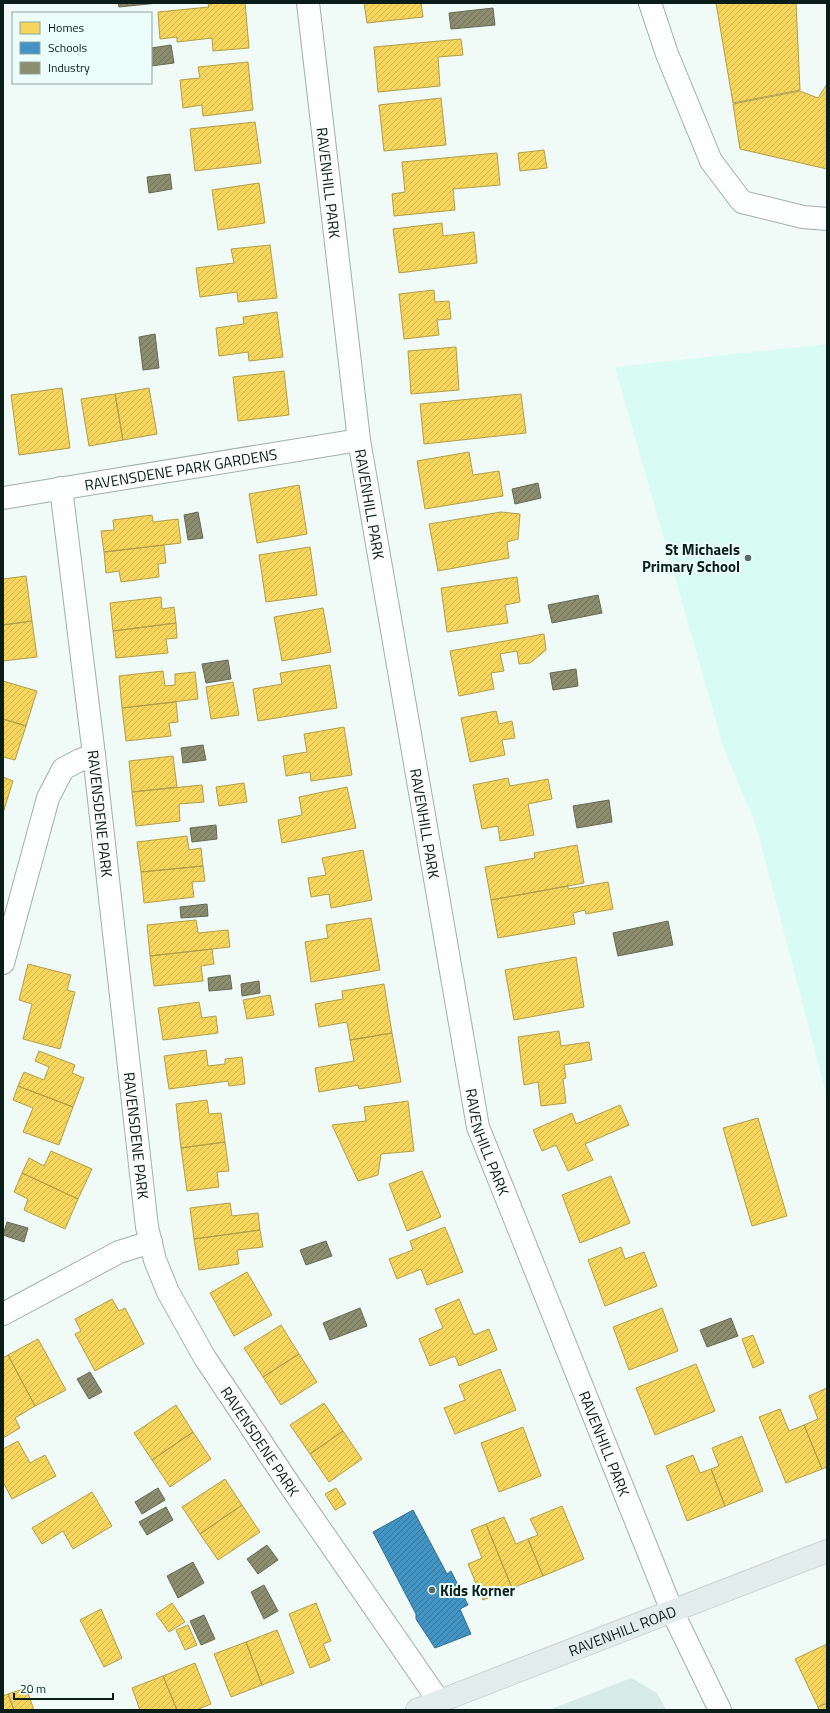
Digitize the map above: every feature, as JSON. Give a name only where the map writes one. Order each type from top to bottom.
[{"type":"main road","name":"RAVENHILL ROAD","points":[[417,1710],[827,1551]]},
{"type":"street","name":"RAVENHILL PARK","points":[[308,3],[359,440],[478,1127],[672,1611],[720,1710]]},
{"type":"street","points":[[650,3],[667,54],[711,161],[742,202],[803,217],[827,219]]},
{"type":"street","name":"RAVENSDENE PARK GARDENS","points":[[3,498],[359,440]]},
{"type":"street","name":"RAVENSDENE PARK","points":[[61,488],[94,755],[147,1227],[156,1260],[168,1292],[205,1358],[291,1487],[439,1701]]},
{"type":"street","points":[[3,963],[48,798],[63,769],[80,760],[94,755]]},
{"type":"street","points":[[3,1314],[119,1252],[151,1242]]},
{"type":"shaded area","name":"St Michaels Primary School","points":[[827,344],[827,1097],[756,825],[724,749],[615,367]]},
{"type":"shaded area","points":[[631,1678],[657,1693],[666,1710],[549,1710]]},
{"type":"building: Homes","points":[[245,3],[249,48],[213,51],[212,38],[177,42],[177,37],[160,39],[158,12],[209,7],[208,4]]},
{"type":"building: Homes","points":[[364,3],[421,3],[423,17],[367,23]]},
{"type":"building: Homes","points":[[716,3],[796,3],[800,90],[733,103]]},
{"type":"building: Homes","points":[[461,39],[463,55],[438,57],[440,86],[378,92],[374,47]]},
{"type":"building: Homes","points":[[248,62],[253,110],[203,116],[202,105],[183,108],[180,80],[200,78],[198,67]]},
{"type":"building: Homes","points":[[827,84],[827,169],[740,149],[733,104],[800,91],[818,98]]},
{"type":"building: Homes","points":[[441,98],[446,145],[384,151],[379,105]]},
{"type":"building: Homes","points":[[255,122],[261,163],[195,171],[190,129]]},
{"type":"building: Homes","points":[[544,150],[547,168],[520,171],[518,153]]},
{"type":"building: Homes","points":[[497,153],[500,185],[453,189],[455,210],[394,216],[392,194],[405,192],[402,162]]},
{"type":"building: Homes","points":[[259,183],[265,223],[218,230],[212,190]]},
{"type":"building: Homes","points":[[442,223],[443,236],[474,232],[477,263],[399,273],[393,229]]},
{"type":"building: Homes","points":[[270,245],[277,298],[238,302],[237,292],[200,297],[196,268],[234,263],[231,249]]},
{"type":"building: Homes","points":[[434,290],[435,302],[449,301],[451,319],[437,320],[439,335],[404,339],[399,294]]},
{"type":"building: Homes","points":[[277,312],[283,357],[249,361],[248,352],[219,356],[216,328],[244,324],[243,317]]},
{"type":"building: Homes","points":[[456,347],[459,390],[411,394],[408,351]]},
{"type":"building: Homes","points":[[284,371],[289,415],[238,421],[233,377]]},
{"type":"building: Homes","points":[[62,388],[70,448],[19,455],[11,395]]},
{"type":"building: Homes","points":[[149,388],[157,434],[123,440],[115,394]]},
{"type":"building: Homes","points":[[115,394],[123,440],[89,446],[81,399]]},
{"type":"building: Homes","points":[[521,394],[526,433],[424,444],[420,404]]},
{"type":"building: Homes","points":[[469,452],[473,475],[499,471],[503,496],[425,509],[417,461]]},
{"type":"building: Homes","points":[[299,485],[307,534],[257,543],[249,494]]},
{"type":"building: Homes","points":[[501,512],[520,514],[518,539],[507,542],[509,558],[438,571],[429,524]]},
{"type":"building: Homes","points":[[152,515],[153,522],[178,519],[181,543],[104,552],[101,531],[114,530],[113,520]]},
{"type":"building: Homes","points":[[164,545],[166,563],[158,564],[159,577],[121,582],[119,571],[106,573],[104,552]]},
{"type":"building: Homes","points":[[310,547],[317,595],[266,602],[259,555]]},
{"type":"building: Homes","points":[[26,576],[32,621],[3,625],[3,579]]},
{"type":"building: Homes","points":[[517,577],[520,602],[505,605],[508,623],[447,632],[441,588]]},
{"type":"building: Homes","points":[[161,597],[162,609],[174,607],[176,623],[113,631],[110,603]]},
{"type":"building: Homes","points":[[323,608],[331,652],[282,661],[274,617]]},
{"type":"building: Homes","points":[[32,621],[37,657],[3,661],[3,625]]},
{"type":"building: Homes","points":[[176,623],[177,638],[166,639],[168,653],[116,658],[113,631]]},
{"type":"building: Homes","points":[[544,634],[546,650],[530,663],[519,664],[517,651],[500,654],[504,671],[491,673],[494,689],[459,696],[450,651]]},
{"type":"building: Homes","points":[[330,665],[337,708],[258,721],[253,689],[282,684],[280,673]]},
{"type":"building: Homes","points":[[163,671],[165,686],[175,685],[175,674],[195,672],[198,699],[122,708],[119,676]]},
{"type":"building: Homes","points":[[3,681],[37,691],[26,726],[3,719]]},
{"type":"building: Homes","points":[[233,682],[239,715],[211,719],[206,687]]},
{"type":"building: Homes","points":[[176,702],[178,722],[169,723],[171,736],[126,741],[122,708]]},
{"type":"building: Homes","points":[[496,711],[499,724],[512,721],[515,738],[502,740],[505,755],[470,762],[461,718]]},
{"type":"building: Homes","points":[[3,719],[26,726],[15,760],[3,757]]},
{"type":"building: Homes","points":[[344,727],[352,775],[311,781],[310,772],[286,776],[283,756],[307,752],[304,734]]},
{"type":"building: Homes","points":[[173,756],[177,787],[132,792],[129,761]]},
{"type":"building: Homes","points":[[3,777],[13,781],[3,813]]},
{"type":"building: Homes","points":[[508,778],[510,786],[548,779],[552,799],[528,804],[534,835],[500,841],[498,826],[482,829],[473,785]]},
{"type":"building: Homes","points":[[244,783],[247,802],[219,806],[216,787]]},
{"type":"building: Homes","points":[[202,785],[204,802],[179,804],[180,821],[136,826],[132,792]]},
{"type":"building: Homes","points":[[347,787],[356,828],[282,843],[278,820],[302,815],[299,797]]},
{"type":"building: Homes","points":[[187,836],[189,850],[201,848],[203,866],[141,872],[137,842]]},
{"type":"building: Homes","points":[[577,845],[584,883],[491,900],[485,867],[535,858],[534,853]]},
{"type":"building: Homes","points":[[363,850],[372,900],[331,908],[329,894],[311,897],[308,878],[326,875],[322,858]]},
{"type":"building: Homes","points":[[203,866],[205,881],[192,882],[194,897],[144,903],[141,872]]},
{"type":"building: Homes","points":[[608,882],[613,909],[586,914],[585,910],[573,913],[575,924],[498,938],[491,900],[568,886],[568,889]]},
{"type":"building: Homes","points":[[371,918],[380,970],[311,982],[305,942],[328,938],[326,925]]},
{"type":"building: Homes","points":[[196,920],[198,933],[228,930],[230,947],[150,956],[147,925]]},
{"type":"building: Homes","points":[[212,949],[214,964],[201,966],[203,981],[154,986],[150,956]]},
{"type":"building: Homes","points":[[576,957],[584,1007],[514,1020],[505,970]]},
{"type":"building: Homes","points":[[28,964],[71,975],[67,990],[75,992],[60,1049],[23,1039],[32,1004],[19,1000]]},
{"type":"building: Homes","points":[[384,984],[392,1033],[350,1040],[347,1022],[319,1027],[315,1004],[343,999],[342,991]]},
{"type":"building: Homes","points":[[270,995],[274,1015],[247,1019],[243,1000]]},
{"type":"building: Homes","points":[[199,1002],[202,1018],[216,1016],[218,1033],[163,1040],[158,1008]]},
{"type":"building: Homes","points":[[559,1031],[561,1046],[589,1042],[592,1060],[564,1065],[566,1078],[563,1079],[566,1103],[541,1106],[538,1082],[524,1085],[518,1037]]},
{"type":"building: Homes","points":[[392,1033],[401,1082],[359,1089],[358,1085],[319,1092],[315,1068],[354,1061],[350,1040]]},
{"type":"building: Homes","points":[[206,1050],[208,1066],[225,1064],[225,1059],[242,1057],[245,1084],[229,1086],[228,1081],[169,1089],[164,1056]]},
{"type":"building: Homes","points":[[39,1051],[75,1065],[72,1073],[84,1078],[73,1107],[18,1086],[24,1072],[44,1080],[49,1067],[35,1061]]},
{"type":"building: Homes","points":[[18,1086],[73,1107],[59,1145],[23,1132],[33,1108],[13,1100]]},
{"type":"building: Homes","points":[[207,1100],[209,1114],[221,1113],[225,1142],[181,1148],[176,1104]]},
{"type":"building: Homes","points":[[408,1101],[414,1151],[381,1154],[378,1175],[358,1181],[332,1125],[366,1121],[364,1107]]},
{"type":"building: Homes","points":[[620,1105],[629,1125],[585,1144],[593,1160],[568,1171],[556,1145],[542,1151],[533,1130],[572,1113],[576,1124]]},
{"type":"building: Homes","points":[[758,1118],[787,1216],[752,1226],[723,1128]]},
{"type":"building: Homes","points":[[225,1142],[229,1171],[217,1172],[219,1187],[187,1191],[181,1148]]},
{"type":"building: Homes","points":[[51,1151],[92,1169],[78,1199],[22,1173],[29,1158],[44,1166]]},
{"type":"building: Homes","points":[[422,1171],[441,1217],[407,1231],[389,1184]]},
{"type":"building: Homes","points":[[22,1173],[78,1199],[65,1229],[24,1210],[28,1199],[14,1192]]},
{"type":"building: Homes","points":[[611,1176],[630,1223],[580,1243],[562,1195]]},
{"type":"building: Homes","points":[[230,1203],[232,1216],[258,1213],[260,1230],[194,1239],[190,1208]]},
{"type":"building: Homes","points":[[445,1227],[463,1272],[427,1285],[421,1269],[397,1279],[389,1259],[413,1250],[410,1241]]},
{"type":"building: Homes","points":[[260,1230],[263,1247],[237,1250],[239,1264],[199,1270],[194,1239]]},
{"type":"building: Homes","points":[[621,1247],[625,1259],[644,1252],[657,1286],[605,1306],[588,1260]]},
{"type":"building: Homes","points":[[247,1272],[272,1315],[234,1336],[210,1293]]},
{"type":"building: Homes","points":[[112,1299],[119,1311],[125,1308],[144,1344],[95,1371],[75,1334],[81,1331],[75,1319]]},
{"type":"building: Homes","points":[[459,1299],[474,1335],[489,1329],[497,1350],[459,1366],[455,1356],[430,1366],[419,1339],[443,1328],[435,1309]]},
{"type":"building: Homes","points":[[662,1308],[678,1351],[629,1370],[613,1327]]},
{"type":"building: Homes","points":[[281,1325],[299,1354],[263,1377],[244,1348]]},
{"type":"building: Homes","points":[[753,1335],[764,1363],[753,1368],[742,1339]]},
{"type":"building: Homes","points":[[38,1339],[66,1390],[35,1406],[8,1355]]},
{"type":"building: Homes","points":[[299,1354],[317,1382],[281,1405],[263,1377]]},
{"type":"building: Homes","points":[[8,1355],[35,1406],[15,1418],[20,1428],[3,1438],[3,1358]]},
{"type":"building: Homes","points":[[696,1364],[715,1411],[655,1435],[636,1388]]},
{"type":"building: Homes","points":[[500,1369],[516,1410],[455,1434],[444,1408],[465,1400],[459,1385]]},
{"type":"building: Homes","points":[[827,1388],[827,1467],[822,1469],[804,1425],[818,1419],[809,1396]]},
{"type":"building: Homes","points":[[324,1403],[343,1431],[310,1454],[290,1425]]},
{"type":"building: Homes","points":[[176,1405],[193,1432],[152,1460],[134,1433]]},
{"type":"building: Homes","points":[[780,1409],[789,1431],[804,1425],[822,1469],[786,1483],[759,1417]]},
{"type":"building: Homes","points":[[523,1427],[541,1476],[499,1492],[481,1443]]},
{"type":"building: Homes","points":[[343,1431],[362,1459],[329,1482],[310,1454]]},
{"type":"building: Homes","points":[[193,1432],[211,1459],[170,1487],[152,1460]]},
{"type":"building: Homes","points":[[742,1436],[763,1491],[725,1506],[711,1469],[719,1466],[712,1448]]},
{"type":"building: Homes","points":[[18,1441],[30,1463],[45,1455],[56,1476],[12,1499],[3,1482],[3,1449]]},
{"type":"building: Homes","points":[[693,1455],[700,1473],[711,1469],[725,1506],[687,1521],[666,1466]]},
{"type":"building: Homes","points":[[225,1479],[242,1505],[200,1534],[182,1507]]},
{"type":"building: Homes","points":[[336,1488],[346,1504],[335,1510],[325,1494]]},
{"type":"building: Homes","points":[[92,1492],[112,1526],[73,1549],[63,1531],[42,1544],[32,1528]]},
{"type":"building: Homes","points":[[242,1505],[260,1532],[218,1560],[200,1534]]},
{"type":"building: Homes","points":[[562,1506],[584,1559],[543,1576],[528,1539],[538,1535],[530,1519]]},
{"type":"building: Homes","points":[[504,1517],[516,1544],[528,1539],[543,1576],[512,1588],[486,1524]]},
{"type":"building: Homes","points":[[486,1524],[512,1588],[483,1600],[468,1564],[482,1558],[471,1530]]},
{"type":"building: Homes","points":[[172,1603],[185,1622],[169,1632],[156,1614]]},
{"type":"building: Homes","points":[[316,1603],[331,1641],[323,1644],[330,1660],[310,1668],[289,1614]]},
{"type":"building: Homes","points":[[101,1609],[122,1658],[104,1667],[80,1620]]},
{"type":"building: Homes","points":[[188,1625],[197,1645],[185,1650],[176,1630]]},
{"type":"building: Homes","points":[[277,1630],[294,1673],[262,1685],[246,1642]]},
{"type":"building: Homes","points":[[246,1642],[262,1685],[231,1697],[214,1654]]},
{"type":"building: Homes","points":[[827,1644],[827,1703],[818,1707],[795,1659]]},
{"type":"building: Homes","points":[[195,1663],[211,1704],[196,1710],[177,1710],[163,1676]]},
{"type":"building: Homes","points":[[163,1676],[177,1710],[140,1710],[132,1688]]},
{"type":"building: Homes","points":[[26,1688],[34,1710],[14,1710],[8,1694]]},
{"type":"building: Homes","points":[[8,1694],[14,1710],[3,1710],[3,1696]]},
{"type":"building: Homes","points":[[827,1703],[827,1710],[819,1710],[818,1707]]},
{"type":"building: Schools","name":"Kids Korner","points":[[413,1510],[447,1574],[451,1571],[468,1605],[460,1609],[471,1634],[435,1648],[416,1619],[416,1614],[373,1532]]},
{"type":"building: Industry","points":[[118,3],[158,3],[119,7]]},
{"type":"building: Industry","points":[[493,8],[495,25],[451,29],[449,13]]},
{"type":"building: Industry","points":[[171,45],[174,63],[152,66],[152,48]]},
{"type":"building: Industry","points":[[170,174],[172,189],[149,193],[147,177]]},
{"type":"building: Industry","points":[[155,334],[159,368],[143,370],[139,337]]},
{"type":"building: Industry","points":[[538,483],[541,498],[515,504],[512,489]]},
{"type":"building: Industry","points":[[198,512],[203,538],[188,540],[184,515]]},
{"type":"building: Industry","points":[[598,595],[602,613],[552,623],[548,605]]},
{"type":"building: Industry","points":[[228,660],[231,679],[206,683],[202,664]]},
{"type":"building: Industry","points":[[576,669],[578,686],[553,690],[550,673]]},
{"type":"building: Industry","points":[[203,745],[206,760],[183,763],[181,748]]},
{"type":"building: Industry","points":[[609,800],[612,822],[577,828],[573,806]]},
{"type":"building: Industry","points":[[216,825],[217,839],[192,842],[190,828]]},
{"type":"building: Industry","points":[[207,904],[208,916],[181,918],[180,907]]},
{"type":"building: Industry","points":[[668,921],[673,945],[618,956],[613,933]]},
{"type":"building: Industry","points":[[230,975],[232,989],[209,991],[208,978]]},
{"type":"building: Industry","points":[[259,981],[260,993],[242,996],[241,984]]},
{"type":"building: Industry","points":[[7,1222],[28,1228],[24,1242],[3,1235]]},
{"type":"building: Industry","points":[[326,1241],[332,1256],[306,1265],[300,1250]]},
{"type":"building: Industry","points":[[360,1308],[367,1326],[330,1340],[323,1323]]},
{"type":"building: Industry","points":[[731,1318],[738,1336],[707,1347],[700,1330]]},
{"type":"building: Industry","points":[[90,1372],[102,1392],[89,1399],[77,1379]]},
{"type":"building: Industry","points":[[158,1488],[165,1500],[142,1514],[135,1502]]},
{"type":"building: Industry","points":[[166,1507],[173,1520],[147,1535],[139,1522]]},
{"type":"building: Industry","points":[[267,1545],[278,1560],[258,1574],[247,1559]]},
{"type":"building: Industry","points":[[193,1562],[204,1583],[178,1598],[167,1576]]},
{"type":"building: Industry","points":[[264,1585],[278,1611],[264,1619],[251,1592]]},
{"type":"building: Industry","points":[[204,1615],[215,1639],[201,1645],[190,1621]]},
{"type":"place","name":"St Michaels Primary School","points":[[748,558]]},
{"type":"place","name":"Kids Korner","points":[[432,1590]]}]
